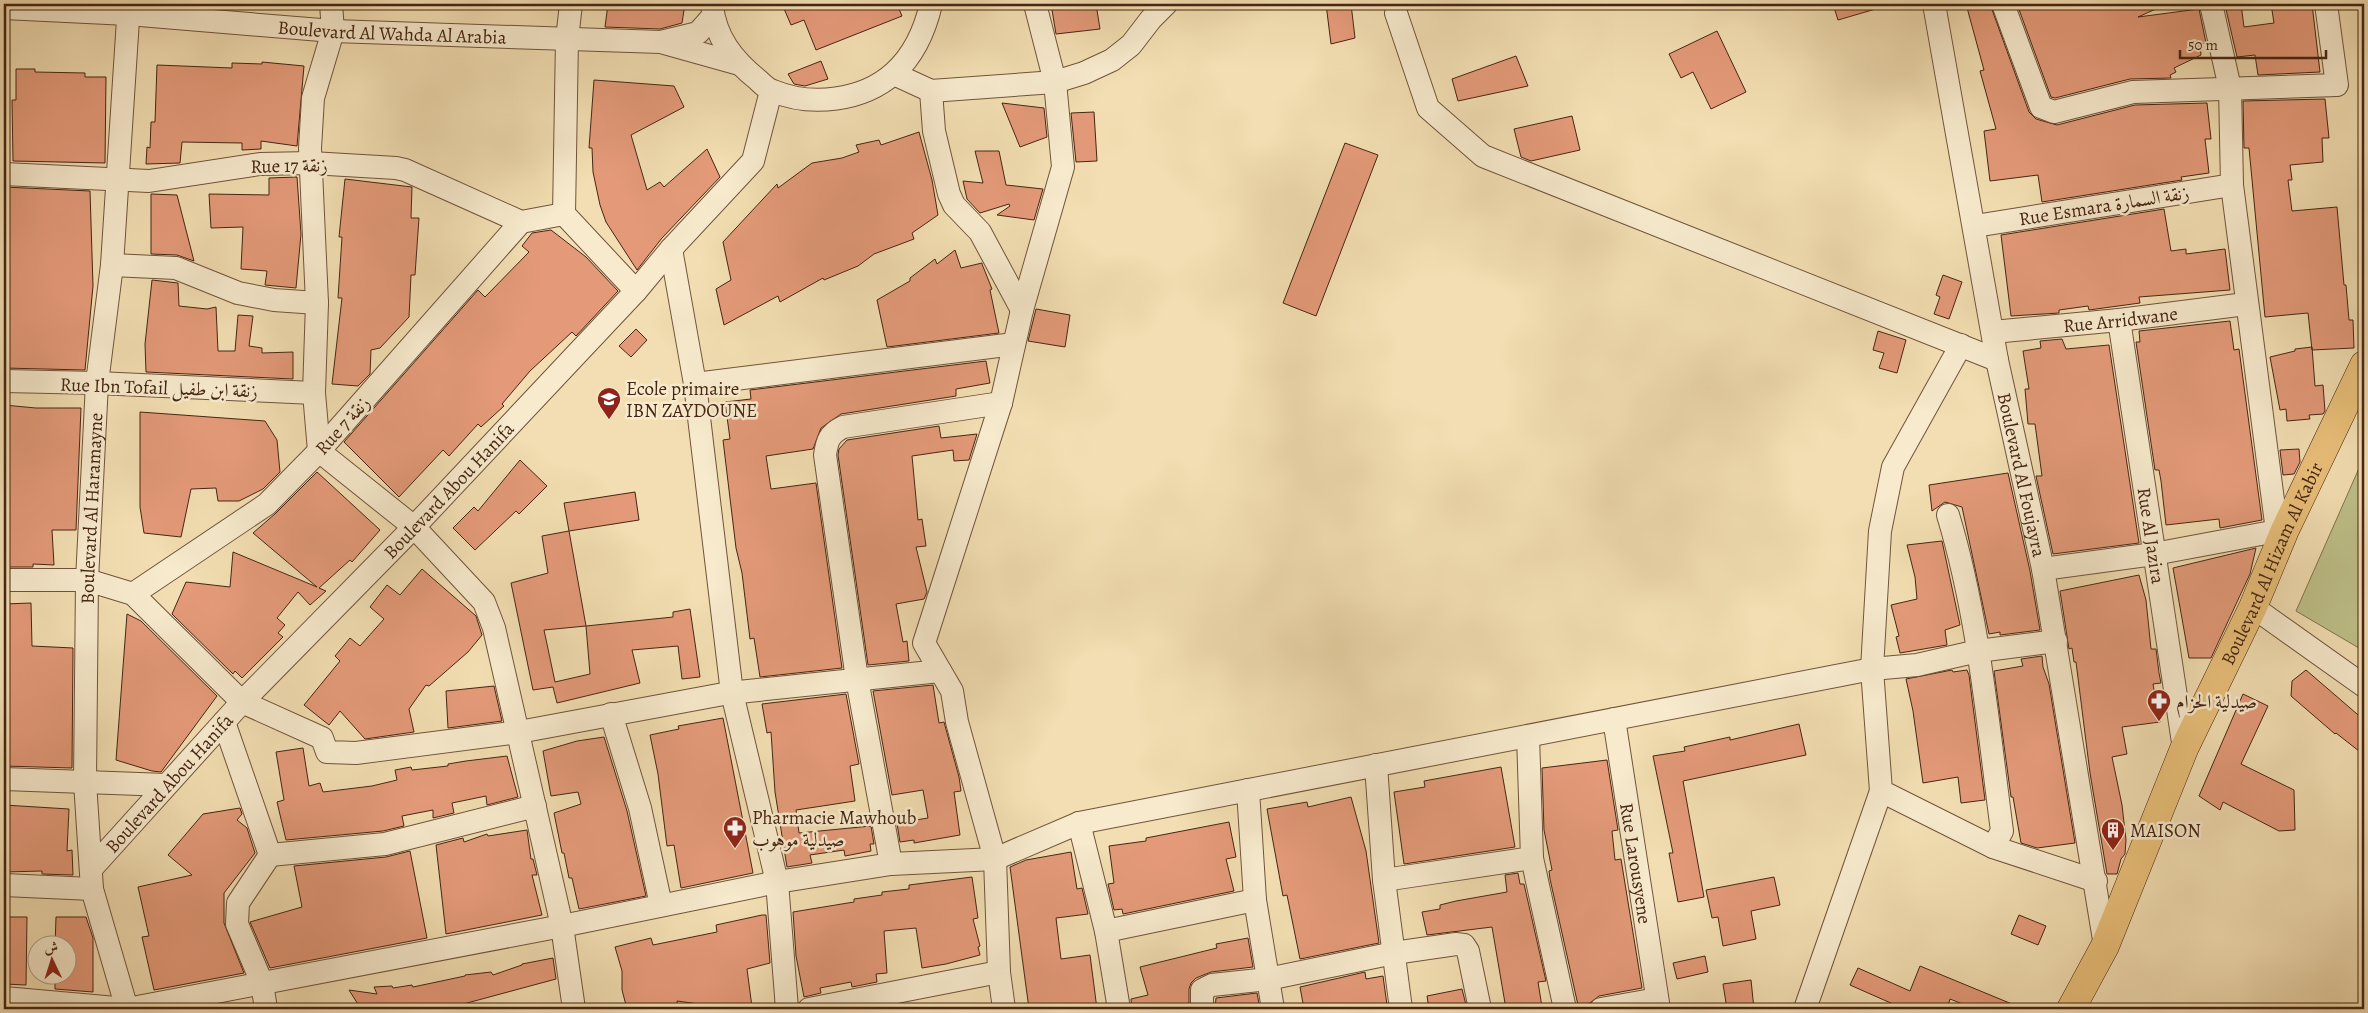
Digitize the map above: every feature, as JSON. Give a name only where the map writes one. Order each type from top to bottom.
[{"type":"main road","name":"Boulevard Al Hizam Al Kabir","points":[[2070,1009],[2104,946],[2184,749],[2253,607],[2281,531],[2364,365]]},
{"type":"street","points":[[331,4],[333,32],[313,98],[311,163],[317,303],[314,394],[319,451],[414,527],[484,602],[494,628],[562,926],[574,1009]]},
{"type":"street","points":[[571,4],[567,39],[564,214],[636,291]]},
{"type":"street","points":[[712,10],[722,40],[738,64],[771,91],[794,97],[829,100],[863,92],[894,74],[912,54],[924,30],[931,4]]},
{"type":"street","points":[[1004,1009],[999,972],[995,859],[957,722],[952,691],[924,643],[1001,403],[1022,310],[1063,167],[1055,82],[1035,4]]},
{"type":"street","points":[[894,74],[931,91],[1055,82],[1112,60],[1130,45],[1166,4]]},
{"type":"street","name":"Boulevard Al Foujayra","points":[[1934,4],[1998,360],[2043,570],[2056,641],[2096,881],[2104,946]]},
{"type":"street","points":[[2004,4],[2041,107],[2054,112],[2133,92],[2337,85],[2326,4]]},
{"type":"street","points":[[2043,570],[2154,554],[2281,531],[2246,304],[2232,184],[2230,88],[2211,4]]},
{"type":"street","name":"Boulevard Al Wahda Al Arabia","points":[[4,8],[128,9],[333,32],[661,42],[738,64]]},
{"type":"street","name":"Boulevard Al Haramayne","points":[[127,1009],[91,879],[85,782],[87,580],[97,383],[112,265],[128,9]]},
{"type":"street","name":"Boulevard Al Wahda Al Arabia","points":[[661,42],[698,33],[712,10]]},
{"type":"street","points":[[1396,13],[1428,108],[1483,156],[1998,360]]},
{"type":"street","name":"Boulevard Abou Hanifa","points":[[91,879],[166,785],[242,702],[414,527],[636,291],[671,249],[753,161],[771,91]]},
{"type":"street","points":[[931,91],[934,131],[949,194],[954,205],[980,232],[1022,310]]},
{"type":"street","name":"Rue 17 زنقة","points":[[4,174],[149,181],[260,164],[311,163],[405,170],[521,222]]},
{"type":"street","name":"Rue Esmara زنقة السمارة","points":[[1975,226],[2232,184]]},
{"type":"street","points":[[521,222],[564,214]]},
{"type":"street","name":"Rue 7 زنقة","points":[[133,594],[267,504],[319,451],[521,222]]},
{"type":"street","points":[[671,249],[696,384],[732,693],[777,882],[787,1009]]},
{"type":"street","points":[[112,265],[176,268],[238,293],[274,300],[317,303]]},
{"type":"street","name":"Rue Arridwane","points":[[1993,332],[2119,320],[2246,304]]},
{"type":"street","name":"Rue Al Jazira","points":[[2119,320],[2184,749]]},
{"type":"street","points":[[696,384],[1014,344]]},
{"type":"street","points":[[1805,1009],[1881,791],[1872,668],[1880,531],[1894,467],[1960,345]]},
{"type":"street","name":"Rue Ibn Tofail زنقة ابن طفيل","points":[[4,381],[97,383],[314,394]]},
{"type":"street","points":[[891,864],[857,679],[825,455],[828,440],[834,432],[843,427],[1001,403]]},
{"type":"street","points":[[1948,515],[1956,539],[1978,651],[2002,831],[1993,847]]},
{"type":"street","points":[[4,580],[87,580],[133,594],[242,702],[322,738],[327,752],[356,752],[519,732],[732,693],[940,671]]},
{"type":"street","points":[[2253,607],[2364,686]]},
{"type":"street","points":[[4,998],[127,1009],[562,926],[777,882],[891,864],[995,859],[1079,823],[1872,668],[1917,665],[1978,651],[2056,641]]},
{"type":"street","points":[[611,714],[640,808],[661,905]]},
{"type":"street","name":"Rue Larousyene","points":[[1614,719],[1658,1004]]},
{"type":"street","points":[[224,722],[270,855]]},
{"type":"street","points":[[1528,736],[1532,858],[1565,1009]]},
{"type":"street","points":[[1376,765],[1384,880],[1401,1009]]},
{"type":"street","points":[[4,779],[166,785]]},
{"type":"street","points":[[1248,790],[1255,900],[1273,1009]]},
{"type":"street","points":[[1881,791],[1993,847],[2096,881]]},
{"type":"street","points":[[270,855],[386,844],[535,806]]},
{"type":"street","points":[[1079,823],[1106,931],[1119,1009]]},
{"type":"street","points":[[266,1009],[262,983],[237,924],[238,902],[270,855]]},
{"type":"street","points":[[1384,880],[1532,858]]},
{"type":"street","points":[[4,885],[91,879]]},
{"type":"street","points":[[1106,931],[1255,900]]},
{"type":"street","points":[[1202,1009],[1202,990],[1210,985],[1268,980],[1394,953],[1446,945],[1464,945],[1468,951],[1480,1009]]},
{"type":"street","points":[[809,1009],[902,1001],[999,972]]},
{"type":"street","points":[[1601,1009],[1658,1004]]},
{"type":"green space","points":[[2364,457],[2364,651],[2296,611]]},
{"type":"building","points":[[608,4],[685,4],[682,23],[660,29],[605,27]]},
{"type":"building","points":[[782,4],[897,4],[902,16],[816,50],[804,20],[791,25]]},
{"type":"building","points":[[1051,4],[1096,4],[1100,29],[1056,34]]},
{"type":"building","points":[[1326,4],[1351,4],[1355,38],[1331,44]]},
{"type":"building","points":[[1833,4],[1879,4],[1879,8],[1838,20]]},
{"type":"building","points":[[1966,4],[1990,4],[2029,112],[2036,119],[2057,125],[2135,105],[2207,103],[2211,139],[2205,139],[2209,173],[2181,177],[2182,180],[2042,202],[2038,175],[1990,181],[1984,131],[1996,129],[1980,71],[1984,70]]},
{"type":"building","points":[[2017,4],[2167,4],[2138,17],[2199,9],[2206,43],[2200,44],[2201,55],[2174,68],[2176,72],[2170,75],[2171,78],[2130,79],[2055,98],[2051,97]]},
{"type":"building","points":[[2241,4],[2244,27],[2274,23],[2271,4],[2312,4],[2320,72],[2258,75],[2255,55],[2237,57],[2225,5]]},
{"type":"building","points":[[1717,31],[1746,92],[1711,109],[1693,72],[1681,78],[1669,54]]},
{"type":"building","points":[[1516,56],[1528,86],[1458,101],[1452,79]]},
{"type":"building","points":[[821,61],[828,79],[805,86],[794,84],[788,74]]},
{"type":"building","points":[[262,62],[304,66],[297,146],[261,141],[261,149],[242,150],[242,143],[182,142],[180,163],[146,164],[147,147],[150,148],[151,122],[155,122],[157,65],[232,68],[232,63],[262,64]]},
{"type":"building","points":[[16,69],[35,69],[35,72],[85,73],[85,77],[106,77],[105,163],[13,161],[12,100],[16,100]]},
{"type":"building","points":[[594,80],[674,86],[684,107],[631,135],[647,190],[660,182],[664,187],[707,149],[720,177],[662,238],[637,270],[606,222],[600,205],[593,172],[592,148],[589,148]]},
{"type":"building","points":[[2325,99],[2329,138],[2322,138],[2323,162],[2290,165],[2292,180],[2288,180],[2292,211],[2337,207],[2344,285],[2346,285],[2349,320],[2353,320],[2354,348],[2312,350],[2308,313],[2265,317],[2249,148],[2244,148],[2243,101]]},
{"type":"building","points":[[1002,103],[1044,108],[1047,137],[1020,147]]},
{"type":"building","points":[[1094,112],[1097,161],[1076,162],[1071,113]]},
{"type":"building","points":[[1572,116],[1580,150],[1531,161],[1521,157],[1514,129]]},
{"type":"building","points":[[919,132],[932,180],[938,215],[912,233],[914,239],[874,254],[858,266],[824,280],[823,278],[780,302],[778,296],[724,325],[716,289],[731,280],[723,242],[777,184],[778,188],[812,163],[842,158],[859,152],[856,145],[879,140],[881,145]]},
{"type":"building","points":[[1345,143],[1378,155],[1316,316],[1283,303]]},
{"type":"building","points":[[975,151],[999,151],[1006,185],[1043,189],[1034,220],[997,215],[1010,206],[1009,204],[980,213],[967,199],[963,181],[983,183]]},
{"type":"building","points":[[297,177],[301,234],[296,288],[265,285],[267,271],[241,269],[243,227],[211,228],[209,194],[269,195],[269,178]]},
{"type":"building","points":[[345,179],[412,187],[411,218],[419,218],[415,275],[411,275],[409,317],[380,348],[371,350],[370,374],[358,386],[332,384],[342,298],[338,298],[342,237],[339,237]]},
{"type":"building","points":[[4,187],[90,191],[93,286],[85,370],[4,368],[6,274],[9,274],[4,229]]},
{"type":"building","points":[[151,194],[177,195],[194,261],[177,255],[151,254]]},
{"type":"building","points":[[2164,209],[2171,251],[2186,249],[2186,254],[2225,249],[2230,290],[2139,297],[2140,303],[2089,310],[2088,306],[2059,310],[2059,313],[2011,316],[2001,235]]},
{"type":"building","points":[[551,230],[586,257],[618,291],[576,336],[572,332],[530,371],[502,404],[504,406],[481,427],[478,424],[449,456],[443,450],[399,497],[344,442],[478,290],[485,297],[529,252],[522,246],[532,233]]},
{"type":"building","points":[[955,250],[961,268],[982,263],[992,289],[990,290],[999,333],[887,347],[877,300],[910,281],[910,278],[935,259],[937,264]]},
{"type":"building","points":[[1943,275],[1962,282],[1949,319],[1934,314],[1940,297],[1936,295]]},
{"type":"building","points":[[152,280],[178,283],[179,306],[207,309],[216,307],[218,351],[235,351],[238,315],[253,316],[249,346],[262,348],[262,353],[293,352],[293,379],[146,372],[145,344]]},
{"type":"building","points":[[1036,309],[1070,315],[1065,347],[1028,341]]},
{"type":"building","points":[[2230,321],[2234,350],[2239,349],[2262,520],[2220,528],[2219,519],[2166,525],[2161,481],[2159,470],[2155,470],[2136,342],[2140,342],[2139,331]]},
{"type":"building","points":[[636,329],[647,340],[631,357],[619,346]]},
{"type":"building","points":[[1878,331],[1906,340],[1897,373],[1879,368],[1884,353],[1873,350]]},
{"type":"building","points":[[2062,339],[2066,349],[2109,345],[2139,543],[2053,554],[2036,476],[2042,476],[2035,424],[2028,424],[2025,389],[2029,389],[2023,351],[2041,348],[2040,341]]},
{"type":"building","points":[[2312,347],[2315,386],[2323,385],[2325,411],[2323,414],[2309,415],[2310,419],[2287,421],[2286,409],[2280,410],[2270,357],[2295,351],[2295,349]]},
{"type":"building","points":[[986,361],[990,383],[956,389],[956,396],[841,414],[821,428],[813,449],[766,456],[771,489],[816,483],[842,668],[760,677],[754,638],[750,639],[742,573],[736,548],[723,440],[730,439],[725,402],[751,399],[750,390]]},
{"type":"building","points":[[4,405],[36,408],[81,408],[76,530],[52,530],[54,565],[33,564],[33,567],[4,567]]},
{"type":"building","points":[[140,412],[265,421],[277,440],[280,472],[263,489],[239,501],[218,501],[216,488],[191,489],[181,537],[144,533],[140,507]]},
{"type":"building","points":[[939,426],[941,438],[977,434],[969,460],[954,461],[953,450],[912,456],[918,520],[922,519],[926,546],[916,547],[927,592],[924,599],[896,604],[903,642],[907,641],[909,661],[868,665],[838,455],[839,449],[847,440]]},
{"type":"building","points":[[2299,449],[2300,462],[2294,474],[2283,475],[2280,450]]},
{"type":"building","points":[[520,460],[547,486],[519,514],[516,511],[475,550],[453,528],[474,507],[478,511]]},
{"type":"building","points":[[317,472],[380,530],[352,562],[350,560],[319,588],[326,591],[310,605],[298,592],[277,618],[285,625],[278,633],[283,637],[242,678],[235,671],[233,674],[172,614],[186,582],[230,587],[233,552],[317,587],[253,533]]},
{"type":"building","points":[[2008,473],[2030,571],[2040,630],[2000,635],[2000,632],[1989,634],[1962,507],[1945,502],[1932,511],[1929,485]]},
{"type":"building","points":[[635,492],[639,520],[569,531],[564,503]]},
{"type":"building","points":[[569,531],[586,626],[673,617],[673,612],[690,609],[700,677],[682,679],[678,646],[632,650],[640,683],[557,703],[553,687],[533,690],[511,583],[548,573],[542,536]],"holes":[[[586,626],[590,674],[555,682],[544,630]]]},
{"type":"building","points":[[1942,541],[1960,625],[1945,630],[1947,645],[1900,653],[1896,637],[1899,636],[1891,605],[1917,599],[1915,577],[1907,545]]},
{"type":"building","points":[[2256,548],[2250,574],[2211,658],[2189,658],[2173,568]]},
{"type":"building","points":[[422,569],[476,616],[482,635],[468,652],[429,686],[426,685],[409,709],[414,732],[365,739],[340,711],[329,725],[304,705],[340,661],[335,656],[350,638],[360,646],[384,619],[370,607],[387,585],[400,595]]},
{"type":"building","points":[[2139,575],[2146,600],[2151,649],[2156,649],[2161,683],[2153,684],[2160,722],[2122,727],[2127,754],[2112,757],[2122,805],[2126,840],[2125,854],[2121,859],[2117,874],[2107,874],[2090,773],[2076,662],[2074,662],[2072,648],[2069,649],[2060,591]]},
{"type":"building","points":[[31,603],[32,646],[73,648],[72,768],[4,766],[4,604]]},
{"type":"building","points":[[127,614],[141,621],[217,696],[161,772],[116,760]]},
{"type":"building","points":[[2042,656],[2043,667],[2049,684],[2075,843],[2037,848],[2021,843],[2013,797],[2011,797],[1994,671],[2023,666],[2021,659]]},
{"type":"building","points":[[1952,670],[1953,672],[1967,670],[1969,675],[1985,800],[1961,803],[1958,777],[1923,783],[1913,711],[1906,679]]},
{"type":"building","points":[[2306,670],[2364,720],[2364,755],[2335,734],[2291,696],[2292,681]]},
{"type":"building","points":[[933,685],[939,723],[944,722],[959,777],[961,791],[954,792],[960,835],[914,843],[914,840],[900,842],[897,823],[928,818],[923,790],[892,795],[873,691]]},
{"type":"building","points":[[494,686],[502,721],[448,728],[446,691]]},
{"type":"building","points":[[846,694],[859,764],[850,766],[855,801],[796,810],[799,833],[871,826],[874,844],[870,844],[871,851],[845,856],[844,850],[810,855],[812,863],[787,867],[775,792],[771,732],[767,733],[762,704]]},
{"type":"building","points":[[2243,694],[2268,706],[2241,764],[2294,790],[2295,830],[2279,831],[2223,802],[2220,810],[2199,796]]},
{"type":"building","points":[[723,718],[753,873],[681,888],[674,845],[667,846],[658,774],[650,735],[679,729],[678,726]]},
{"type":"building","points":[[1799,724],[1806,755],[1683,781],[1704,897],[1678,902],[1669,853],[1673,853],[1653,756],[1685,751],[1684,747],[1730,737],[1730,740]]},
{"type":"building","points":[[604,737],[627,811],[646,896],[579,909],[572,878],[569,878],[564,853],[562,853],[554,813],[581,804],[578,792],[551,796],[543,751],[577,741]]},
{"type":"building","points":[[303,748],[309,786],[320,783],[323,792],[372,786],[397,780],[395,770],[411,767],[412,770],[448,766],[448,764],[507,756],[518,797],[487,805],[486,796],[452,803],[454,813],[433,818],[433,810],[402,816],[404,826],[383,831],[286,840],[277,802],[284,800],[276,752]]},
{"type":"building","points":[[1607,760],[1618,830],[1612,831],[1615,860],[1621,859],[1642,988],[1599,996],[1590,1003],[1578,1005],[1550,879],[1549,871],[1552,870],[1544,830],[1542,768]]},
{"type":"building","points":[[1501,767],[1515,847],[1404,864],[1394,792],[1425,787],[1424,781]]},
{"type":"building","points":[[1351,797],[1366,851],[1379,943],[1300,959],[1287,895],[1283,896],[1267,809],[1307,802],[1308,807]]},
{"type":"building","points":[[4,805],[69,809],[67,851],[72,850],[73,875],[42,874],[42,871],[4,872]]},
{"type":"building","points":[[240,808],[242,814],[237,820],[247,828],[255,853],[224,893],[224,923],[244,973],[154,990],[142,937],[149,936],[138,887],[192,875],[168,855],[203,814]]},
{"type":"building","points":[[1229,822],[1236,857],[1226,859],[1234,891],[1123,914],[1122,909],[1114,910],[1108,884],[1114,883],[1109,846],[1146,841],[1146,838]]},
{"type":"building","points":[[527,830],[531,859],[533,859],[537,875],[532,875],[542,915],[446,934],[436,845],[463,838],[464,842],[487,834],[488,836]]},
{"type":"building","points":[[410,851],[427,938],[270,968],[250,922],[302,907],[294,866],[386,857]]},
{"type":"building","points":[[1071,852],[1077,889],[1082,888],[1088,914],[1056,918],[1061,959],[1090,955],[1097,1009],[1029,1009],[1010,867],[1026,860]]},
{"type":"building","points":[[1518,873],[1520,884],[1524,884],[1546,981],[1538,982],[1542,1007],[1506,1009],[1492,927],[1427,935],[1422,912],[1440,909],[1440,905],[1456,901],[1507,892],[1505,875]]},
{"type":"building","points":[[972,877],[978,918],[973,919],[980,946],[978,947],[980,955],[922,968],[916,928],[884,931],[887,973],[876,974],[877,982],[852,987],[851,982],[820,988],[821,993],[804,997],[796,956],[793,912],[854,902],[854,899],[882,895],[882,892],[909,889],[909,885]]},
{"type":"building","points":[[1774,877],[1780,905],[1751,911],[1756,939],[1723,946],[1718,917],[1712,918],[1706,890]]},
{"type":"building","points":[[766,915],[770,963],[747,969],[752,1007],[734,1009],[734,1004],[707,1009],[706,1005],[677,1001],[678,1009],[627,1009],[622,990],[622,971],[615,947],[651,938],[653,945],[717,932],[716,925]]},
{"type":"building","points":[[2019,915],[2046,926],[2038,945],[2011,934]]},
{"type":"building","points":[[4,917],[27,917],[26,985],[4,984]]},
{"type":"building","points":[[56,917],[86,917],[93,938],[93,992],[55,989],[55,986],[78,986],[78,936],[55,936]]},
{"type":"building","points":[[1248,938],[1253,967],[1211,972],[1196,978],[1191,983],[1189,989],[1189,1009],[1132,1009],[1131,999],[1148,995],[1140,967],[1217,948],[1216,944]]},
{"type":"building","points":[[1705,956],[1708,972],[1677,979],[1673,963]]},
{"type":"building","points":[[553,958],[556,979],[456,1006],[457,1009],[361,1009],[349,990],[377,994],[374,987],[392,986],[393,988],[412,985],[413,987],[465,975],[491,972],[493,975],[522,964]]},
{"type":"building","points":[[1920,966],[2024,1009],[1975,1009],[1950,999],[1947,1009],[1891,1009],[1893,1004],[1850,985],[1858,968],[1910,991]]},
{"type":"building","points":[[1365,972],[1366,979],[1383,976],[1387,1005],[1363,1009],[1353,1009],[1353,1006],[1336,1009],[1304,1009],[1300,987]]},
{"type":"building","points":[[1751,980],[1754,1009],[1727,1009],[1723,984]]},
{"type":"building","points":[[1462,989],[1467,1009],[1429,1009],[1427,996]]},
{"type":"building","points":[[1257,993],[1260,1009],[1215,1009],[1216,998]]},
{"type":"place","name":"Ecole primaire IBN ZAYDOUNE","points":[[609,420]]},
{"type":"place","name":"صيدلية الحزام","points":[[2159,722]]},
{"type":"place","name":"Pharmacie Mawhoub صيدلية موهوب","points":[[735,849]]},
{"type":"place","name":"MAISON","points":[[2113,851]]}]
